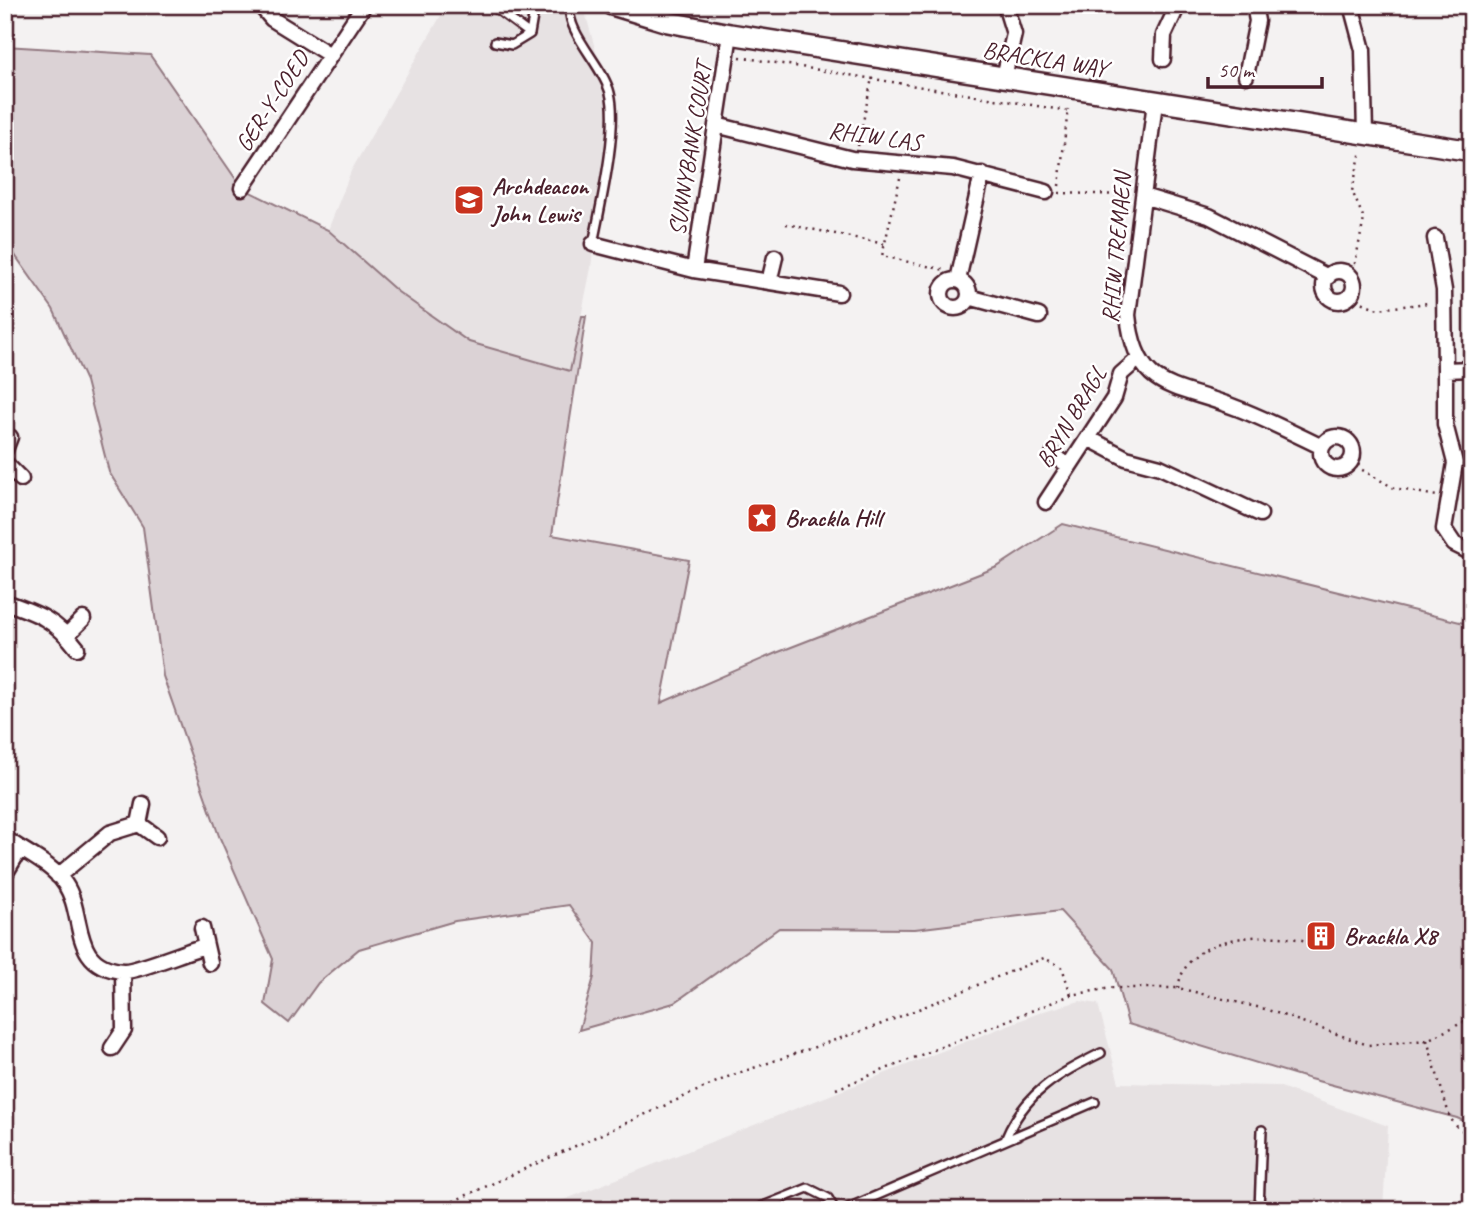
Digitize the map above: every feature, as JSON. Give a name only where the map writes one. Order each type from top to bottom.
[{"type":"street","points":[[260,5],[272,19],[330,55]]},
{"type":"street","name":"GER-Y-COED","points":[[242,188],[364,5]]},
{"type":"street","name":"BRACKLA WAY","points":[[612,5],[668,22],[730,34],[1472,151]]},
{"type":"street","points":[[1004,77],[1014,34],[1005,5]]},
{"type":"street","points":[[1163,59],[1164,35],[1178,5]]},
{"type":"street","points":[[1247,76],[1257,21],[1254,5]]},
{"type":"street","points":[[1351,5],[1363,50],[1365,134]]},
{"type":"street","name":"SUNNYBANK COURT","points":[[694,270],[730,34]]},
{"type":"street","name":"RHIW TREMAEN","points":[[1138,359],[1131,344],[1128,315],[1155,102]]},
{"type":"street","name":"RHIW LAS","points":[[716,125],[797,148],[856,159],[982,174],[1046,192]]},
{"type":"street","points":[[959,277],[982,174]]},
{"type":"street","points":[[1024,202],[1028,187]]},
{"type":"street","points":[[1143,196],[1209,216],[1328,277]]},
{"type":"street","points":[[1435,238],[1444,302],[1445,425],[1455,463],[1444,529],[1454,544],[1472,553]]},
{"type":"street","name":"SUNNYBANK COURT","points":[[593,244],[694,270],[839,293]]},
{"type":"street","points":[[769,282],[775,257]]},
{"type":"street","points":[[1340,271],[1352,278],[1354,288],[1350,297],[1337,302],[1328,297],[1324,289],[1328,277],[1340,271]]},
{"type":"street","points":[[959,277],[967,287],[969,297]]},
{"type":"street","points":[[959,277],[942,286],[942,301],[949,307],[959,307],[969,297]]},
{"type":"street","points":[[969,297],[1039,316]]},
{"type":"street","points":[[1138,359],[1154,376],[1176,389],[1233,406],[1322,447]]},
{"type":"street","name":"BRYN BRAGL","points":[[1046,502],[1114,398],[1121,374],[1138,359]]},
{"type":"street","points":[[1445,370],[1472,369]]},
{"type":"street","points":[[1088,438],[1126,458],[1160,467],[1260,514]]},
{"type":"street","points":[[1330,439],[1344,439],[1351,447],[1350,463],[1341,469],[1330,468],[1321,458],[1322,447],[1330,439]]},
{"type":"street","points":[[1053,455],[1069,466]]},
{"type":"street","points":[[5,463],[21,478]]},
{"type":"street","points":[[5,602],[36,613],[67,635],[76,648]]},
{"type":"street","points":[[67,635],[83,619]]},
{"type":"street","points":[[139,824],[143,804]]},
{"type":"street","points":[[139,824],[157,837]]},
{"type":"street","points":[[58,876],[110,832],[139,824]]},
{"type":"street","points":[[5,838],[58,876],[66,886],[82,947],[107,968],[138,970],[159,959],[205,946]]},
{"type":"street","points":[[5,874],[20,849]]},
{"type":"street","points":[[202,928],[210,963]]},
{"type":"street","points":[[112,1048],[124,1030],[123,971]]},
{"type":"lane","points":[[491,5],[530,34]]},
{"type":"lane","points":[[530,34],[534,5]]},
{"type":"lane","points":[[570,5],[573,26],[603,73],[611,95],[606,177],[593,244]]},
{"type":"lane","points":[[495,42],[512,45],[530,34]]},
{"type":"lane","points":[[1005,1140],[1014,1118],[1051,1079],[1101,1053]]},
{"type":"lane","points":[[842,1210],[1095,1102]]},
{"type":"lane","points":[[1259,1210],[1262,1130]]},
{"type":"lane","points":[[753,1210],[808,1188],[828,1198],[835,1210]]},
{"type":"path","points":[[727,55],[1068,111]]},
{"type":"path","points":[[856,159],[872,78]]},
{"type":"path","points":[[1071,88],[1058,192],[1143,196]]},
{"type":"path","points":[[1352,278],[1364,219],[1352,191],[1365,134]]},
{"type":"path","points":[[903,165],[882,256],[959,277]]},
{"type":"path","points":[[786,224],[885,244]]},
{"type":"path","points":[[1350,297],[1378,309],[1444,302]]},
{"type":"path","points":[[1350,463],[1394,488],[1449,498]]},
{"type":"path","points":[[1178,988],[1180,976],[1192,960],[1209,948],[1232,940],[1287,936],[1311,942]]},
{"type":"path","points":[[434,1210],[730,1076],[879,1025],[1044,958],[1062,967],[1071,995]]},
{"type":"path","points":[[836,1089],[1071,995],[1122,988],[1178,988],[1265,1009],[1368,1045],[1427,1040],[1472,1018]]},
{"type":"path","points":[[1427,1040],[1450,1118],[1458,1128],[1472,1136]]},
{"type":"shaded area","name":"Archdeacon John Lewis","points":[[447,5],[584,8],[609,100],[591,268],[570,371],[469,342],[398,292],[328,230],[351,171]]},
{"type":"shaded area","points":[[5,46],[150,55],[242,188],[328,230],[398,292],[469,342],[570,371],[582,316],[586,316],[552,535],[689,560],[661,703],[776,653],[997,567],[1063,524],[1472,625],[1472,1125],[1457,1118],[1310,1079],[1128,1024],[1113,969],[1060,911],[915,929],[779,928],[674,1003],[579,1030],[594,977],[596,943],[569,905],[455,921],[359,949],[318,983],[289,1023],[265,1004],[273,959],[219,836],[163,676],[143,527],[109,472],[86,381],[53,309],[5,241]]},
{"type":"shaded area","points":[[1080,1001],[1098,1004],[1119,1083],[1278,1086],[1388,1126],[1383,1210],[538,1210],[1044,1011]]},
{"type":"place","name":"Archdeacon John Lewis","points":[[469,200]]},
{"type":"place","name":"Brackla Hill","points":[[762,518]]},
{"type":"place","name":"Brackla X8","points":[[1321,936]]}]
